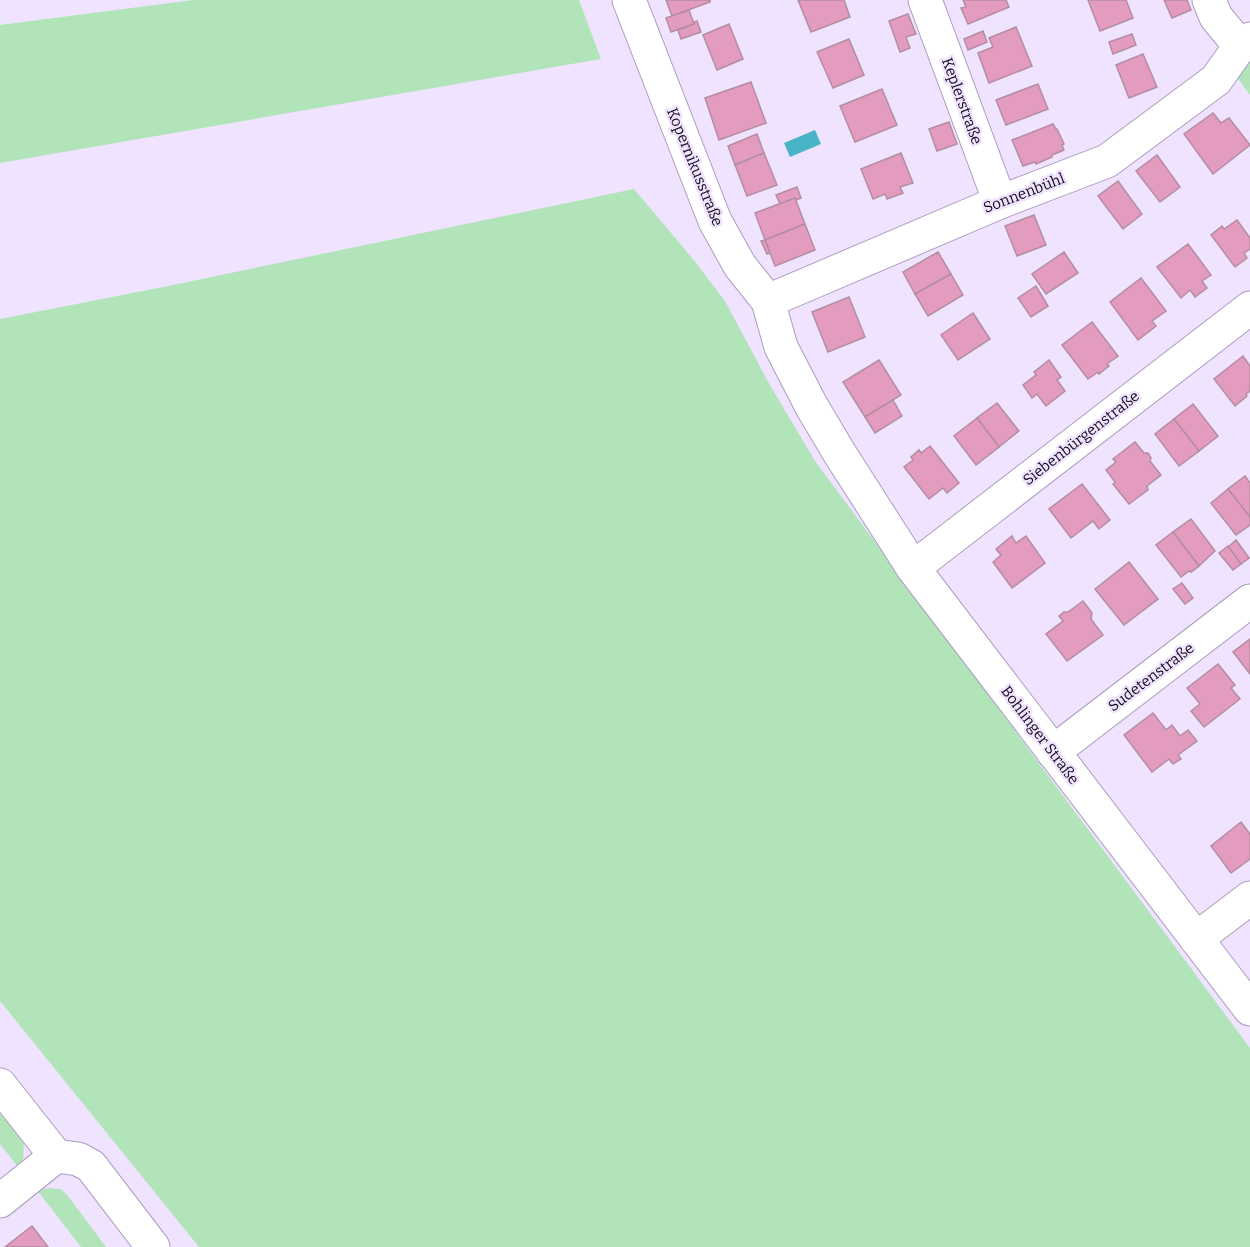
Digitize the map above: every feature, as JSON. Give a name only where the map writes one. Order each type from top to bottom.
[{"type":"street","name":"Kopernikusstraße","points":[[629,0],[715,221],[740,266],[768,301],[781,347],[812,407],[840,454]]},
{"type":"street","name":"Keplerstraße","points":[[925,0],[1000,202]]},
{"type":"street","points":[[1209,0],[1216,17],[1245,43]]},
{"type":"street","name":"Sonnenbühl","points":[[768,301],[1000,202],[1107,161],[1216,80],[1245,43]]},
{"type":"street","name":"Siebenbürgenstraße","points":[[913,568],[1250,308]]},
{"type":"street","name":"Bohlinger Straße","points":[[840,454],[913,568],[1250,1010]]},
{"type":"street","name":"Sudetenstraße","points":[[1053,752],[1250,602]]},
{"type":"street","points":[[1196,939],[1250,898]]},
{"type":"street","points":[[0,1085],[56,1156],[78,1159],[91,1166],[153,1247]]},
{"type":"street","points":[[0,1201],[56,1156]]},
{"type":"green space","points":[[193,0],[579,0],[601,59],[0,163],[0,25]]},
{"type":"green space","points":[[1250,55],[1250,95],[1236,76]]},
{"type":"green space","points":[[634,189],[725,301],[767,380],[815,461],[1250,1048],[1250,1247],[199,1247],[0,1001],[0,319]]},
{"type":"green space","points":[[0,1110],[24,1141],[23,1163],[19,1168],[0,1144]]},
{"type":"green space","points":[[61,1189],[68,1196],[106,1247],[81,1247],[37,1190]]},
{"type":"water","points":[[815,130],[821,144],[790,157],[784,143]]},
{"type":"building","points":[[666,0],[710,0],[710,2],[672,16]]},
{"type":"building","points":[[798,0],[844,0],[850,17],[811,32]]},
{"type":"building","points":[[963,0],[1006,0],[1009,7],[968,24],[961,8],[966,7]]},
{"type":"building","points":[[1088,0],[1126,0],[1133,18],[1100,31]]},
{"type":"building","points":[[1164,0],[1187,0],[1191,10],[1172,18]]},
{"type":"building","points":[[689,10],[694,24],[671,32],[666,18]]},
{"type":"building","points":[[908,14],[916,34],[906,37],[910,48],[900,52],[889,21]]},
{"type":"building","points":[[697,21],[701,32],[681,39],[678,30]]},
{"type":"building","points":[[729,24],[743,59],[717,70],[703,35]]},
{"type":"building","points":[[1016,27],[1032,66],[989,83],[978,53],[993,47],[989,38]]},
{"type":"building","points":[[983,31],[987,42],[968,50],[964,39]]},
{"type":"building","points":[[1132,34],[1136,45],[1113,54],[1109,42]]},
{"type":"building","points":[[849,39],[864,75],[833,88],[817,52]]},
{"type":"building","points":[[1143,54],[1157,87],[1129,98],[1116,65]]},
{"type":"building","points":[[751,82],[766,123],[719,140],[705,98]]},
{"type":"building","points":[[1038,84],[1048,109],[1006,125],[996,100]]},
{"type":"building","points":[[882,89],[897,125],[855,142],[840,106]]},
{"type":"building","points":[[1213,113],[1221,123],[1229,118],[1250,145],[1213,174],[1184,134]]},
{"type":"building","points":[[949,122],[957,144],[937,151],[929,129]]},
{"type":"building","points":[[1053,124],[1064,144],[1062,145],[1064,150],[1036,164],[1035,162],[1023,166],[1012,140]]},
{"type":"building","points":[[757,134],[764,153],[735,165],[728,146]]},
{"type":"building","points":[[764,153],[777,185],[747,196],[735,165]]},
{"type":"building","points":[[901,153],[913,183],[900,187],[903,193],[887,199],[885,194],[873,199],[861,169]]},
{"type":"building","points":[[1157,155],[1180,187],[1160,202],[1136,171]]},
{"type":"building","points":[[1118,181],[1142,214],[1123,229],[1098,196]]},
{"type":"building","points":[[797,187],[801,198],[780,204],[776,195]]},
{"type":"building","points":[[795,198],[805,224],[765,240],[755,213]]},
{"type":"building","points":[[1034,215],[1046,245],[1017,256],[1005,226]]},
{"type":"building","points":[[1237,220],[1250,238],[1250,249],[1244,253],[1247,258],[1235,267],[1211,235],[1222,226],[1224,229]]},
{"type":"building","points":[[805,224],[815,250],[775,266],[765,240]]},
{"type":"building","points":[[765,240],[770,253],[767,254],[761,241]]},
{"type":"building","points":[[1188,244],[1211,275],[1202,281],[1207,288],[1195,297],[1190,290],[1181,298],[1157,267]]},
{"type":"building","points":[[938,252],[951,274],[915,294],[903,272]]},
{"type":"building","points":[[1064,252],[1078,273],[1046,294],[1032,274]]},
{"type":"building","points":[[951,274],[963,295],[928,316],[915,294]]},
{"type":"building","points":[[1141,278],[1166,311],[1152,321],[1156,326],[1138,340],[1110,302]]},
{"type":"building","points":[[1036,286],[1048,306],[1031,317],[1018,298]]},
{"type":"building","points":[[849,297],[865,337],[828,352],[812,312]]},
{"type":"building","points":[[973,313],[990,339],[958,360],[941,335]]},
{"type":"building","points":[[1092,322],[1118,356],[1099,374],[1098,372],[1088,379],[1062,345]]},
{"type":"building","points":[[1243,356],[1250,366],[1250,391],[1235,406],[1214,379]]},
{"type":"building","points":[[879,360],[901,395],[865,417],[843,382]]},
{"type":"building","points":[[1049,360],[1061,377],[1057,380],[1065,391],[1046,406],[1037,394],[1032,398],[1023,385],[1036,375],[1034,372]]},
{"type":"building","points":[[893,400],[902,416],[875,433],[865,417]]},
{"type":"building","points":[[997,403],[1019,431],[999,447],[977,418]]},
{"type":"building","points":[[1193,404],[1218,436],[1199,451],[1174,419]]},
{"type":"building","points":[[977,418],[999,447],[976,465],[954,436]]},
{"type":"building","points":[[1174,419],[1199,451],[1179,466],[1155,434]]},
{"type":"building","points":[[1135,442],[1144,453],[1148,453],[1150,461],[1161,475],[1147,486],[1148,490],[1129,504],[1113,484],[1115,482],[1106,470],[1116,462],[1113,459]]},
{"type":"building","points":[[930,446],[959,483],[947,493],[943,488],[929,499],[904,467],[913,460],[911,457],[919,450],[921,453]]},
{"type":"building","points":[[1245,476],[1250,483],[1250,517],[1228,489]]},
{"type":"building","points":[[1082,484],[1110,520],[1099,529],[1093,521],[1071,538],[1049,509]]},
{"type":"building","points":[[1228,489],[1250,517],[1250,525],[1236,535],[1211,503]]},
{"type":"building","points":[[1191,519],[1215,551],[1199,566],[1173,532]]},
{"type":"building","points":[[1173,532],[1199,566],[1181,577],[1156,545]]},
{"type":"building","points":[[1012,536],[1016,543],[1026,536],[1045,563],[1012,588],[993,562],[1001,555],[996,549]]},
{"type":"building","points":[[1236,540],[1249,558],[1241,564],[1228,547]]},
{"type":"building","points":[[1228,546],[1241,564],[1233,570],[1219,553]]},
{"type":"building","points":[[1129,562],[1158,599],[1124,625],[1095,589]]},
{"type":"building","points":[[1182,583],[1193,598],[1185,604],[1173,589]]},
{"type":"building","points":[[1083,601],[1092,613],[1091,619],[1103,635],[1067,661],[1046,634],[1063,621],[1059,616]]},
{"type":"building","points":[[1250,639],[1250,674],[1233,652]]},
{"type":"building","points":[[1218,664],[1235,685],[1231,688],[1240,699],[1204,727],[1191,711],[1200,704],[1187,688]]},
{"type":"building","points":[[1153,713],[1166,730],[1172,725],[1180,736],[1188,730],[1197,741],[1178,755],[1181,759],[1173,764],[1169,759],[1152,772],[1124,735]]},
{"type":"building","points":[[1241,822],[1250,834],[1250,859],[1231,873],[1211,846]]},
{"type":"building","points":[[32,1226],[48,1247],[5,1247]]}]
